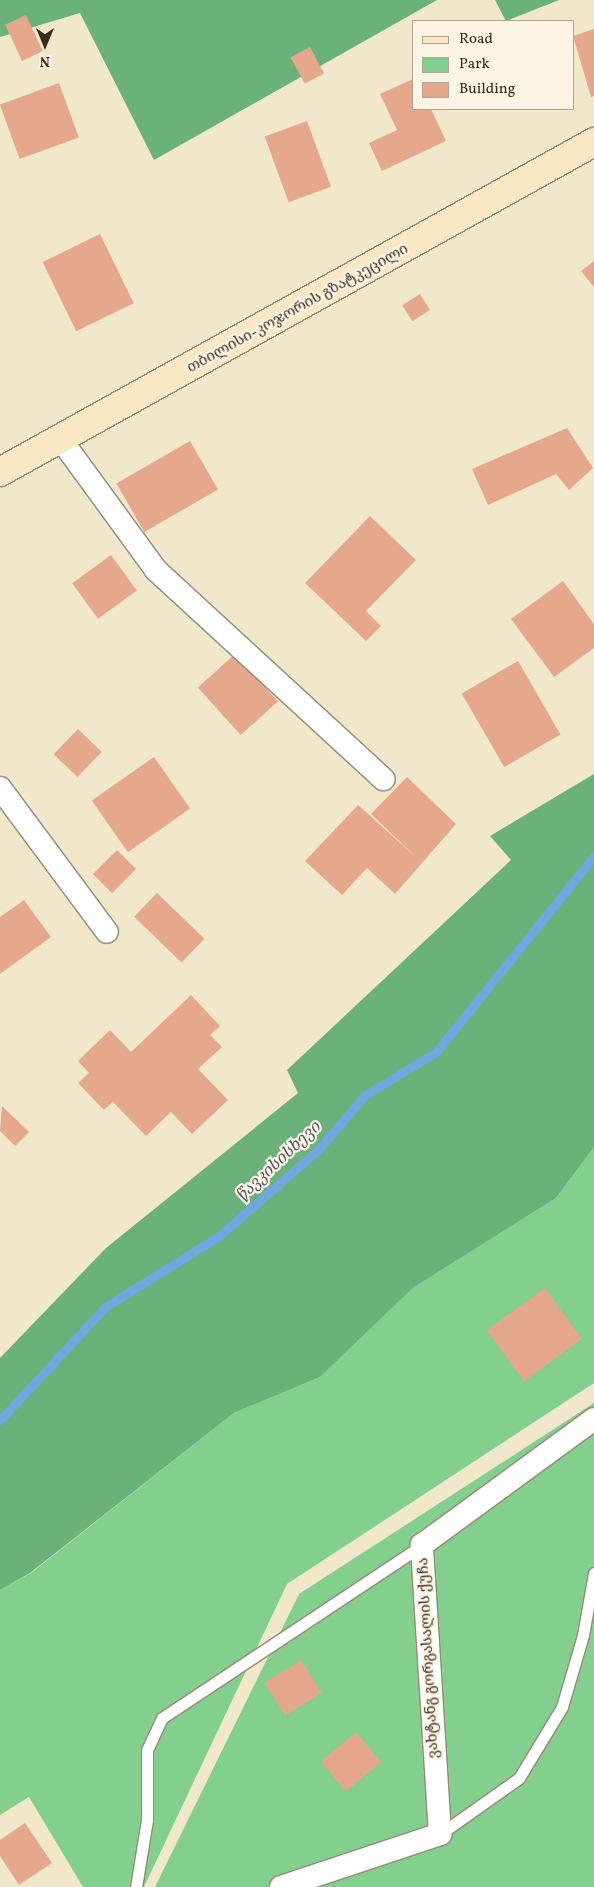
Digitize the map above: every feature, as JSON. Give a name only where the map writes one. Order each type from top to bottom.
[{"type":"main road","name":"თბილისი-კოჯორის გზატკეცილი","points":[[0,472],[62,441],[594,142]]},
{"type":"street","points":[[62,441],[156,570],[383,779]]},
{"type":"street","points":[[0,788],[107,932]]},
{"type":"street","name":"ვახტანგ გორგასალის ქუჩა","points":[[440,1834],[422,1545],[594,1419]]},
{"type":"street","points":[[281,1887],[440,1834]]},
{"type":"lane","points":[[136,1887],[147,1820],[147,1750],[162,1718],[422,1545]]},
{"type":"lane","points":[[440,1834],[519,1778],[562,1707],[584,1635],[594,1573]]},
{"type":"green space","points":[[0,0],[437,0],[154,160],[80,13],[0,37]]},
{"type":"green space","points":[[495,0],[559,0],[509,20],[505,20]]},
{"type":"green space","points":[[594,774],[594,1147],[556,1198],[413,1288],[320,1377],[234,1413],[30,1573],[0,1590],[0,1358],[106,1248],[298,1093],[287,1070],[511,860],[490,836]]},
{"type":"green space","points":[[594,1147],[594,1383],[287,1584],[144,1887],[83,1887],[29,1797],[0,1815],[0,1590],[31,1573],[234,1413],[320,1377],[413,1288],[556,1198]]},
{"type":"green space","points":[[594,1403],[594,1887],[155,1887],[299,1594]]},
{"type":"building","points":[[26,15],[43,51],[22,61],[5,25]]},
{"type":"building","points":[[594,29],[594,96],[591,97],[574,39],[574,36]]},
{"type":"building","points":[[310,47],[324,73],[305,84],[291,57]]},
{"type":"building","points":[[412,79],[412,110],[431,110],[446,141],[382,171],[369,143],[397,130],[380,94]]},
{"type":"building","points":[[59,83],[79,138],[20,159],[0,104]]},
{"type":"building","points":[[307,121],[331,187],[289,202],[265,136]]},
{"type":"building","points":[[100,234],[134,303],[76,331],[42,262]]},
{"type":"building","points":[[594,261],[594,287],[581,271]]},
{"type":"building","points":[[420,294],[430,310],[412,321],[402,305]]},
{"type":"building","points":[[567,428],[593,468],[569,490],[556,474],[488,505],[472,469]]},
{"type":"building","points":[[190,441],[218,489],[144,532],[116,484]]},
{"type":"building","points":[[370,516],[416,560],[366,611],[381,626],[366,641],[305,583]]},
{"type":"building","points":[[111,555],[137,591],[98,619],[72,583]]},
{"type":"building","points":[[563,581],[594,624],[594,648],[554,677],[511,619]]},
{"type":"building","points":[[235,654],[278,702],[241,735],[198,687]]},
{"type":"building","points":[[518,661],[560,735],[504,767],[462,694]]},
{"type":"building","points":[[78,729],[102,752],[77,777],[54,754]]},
{"type":"building","points":[[154,757],[190,809],[128,852],[92,801]]},
{"type":"building","points":[[407,777],[456,824],[395,894],[367,868],[342,895],[305,861],[358,805],[417,858],[371,814]]},
{"type":"building","points":[[117,850],[136,869],[112,893],[93,874]]},
{"type":"building","points":[[157,893],[204,939],[182,963],[134,917]]},
{"type":"building","points":[[24,900],[51,937],[0,974],[0,917]]},
{"type":"building","points":[[191,995],[220,1026],[210,1035],[222,1047],[198,1069],[228,1100],[192,1134],[171,1112],[146,1136],[113,1102],[104,1110],[78,1083],[89,1073],[78,1061],[110,1030],[131,1052]]},
{"type":"building","points":[[2,1106],[29,1132],[15,1146],[0,1131]]},
{"type":"building","points":[[545,1288],[582,1339],[524,1381],[487,1330]]},
{"type":"building","points":[[301,1660],[322,1693],[285,1716],[265,1683]]},
{"type":"building","points":[[356,1732],[381,1762],[346,1791],[321,1762]]},
{"type":"building","points":[[25,1823],[52,1863],[19,1885],[0,1856],[0,1840]]},
{"type":"waterway","name":"წავკისისხევი","points":[[0,1420],[105,1307],[219,1236],[318,1150],[365,1095],[436,1052],[594,856]]}]
